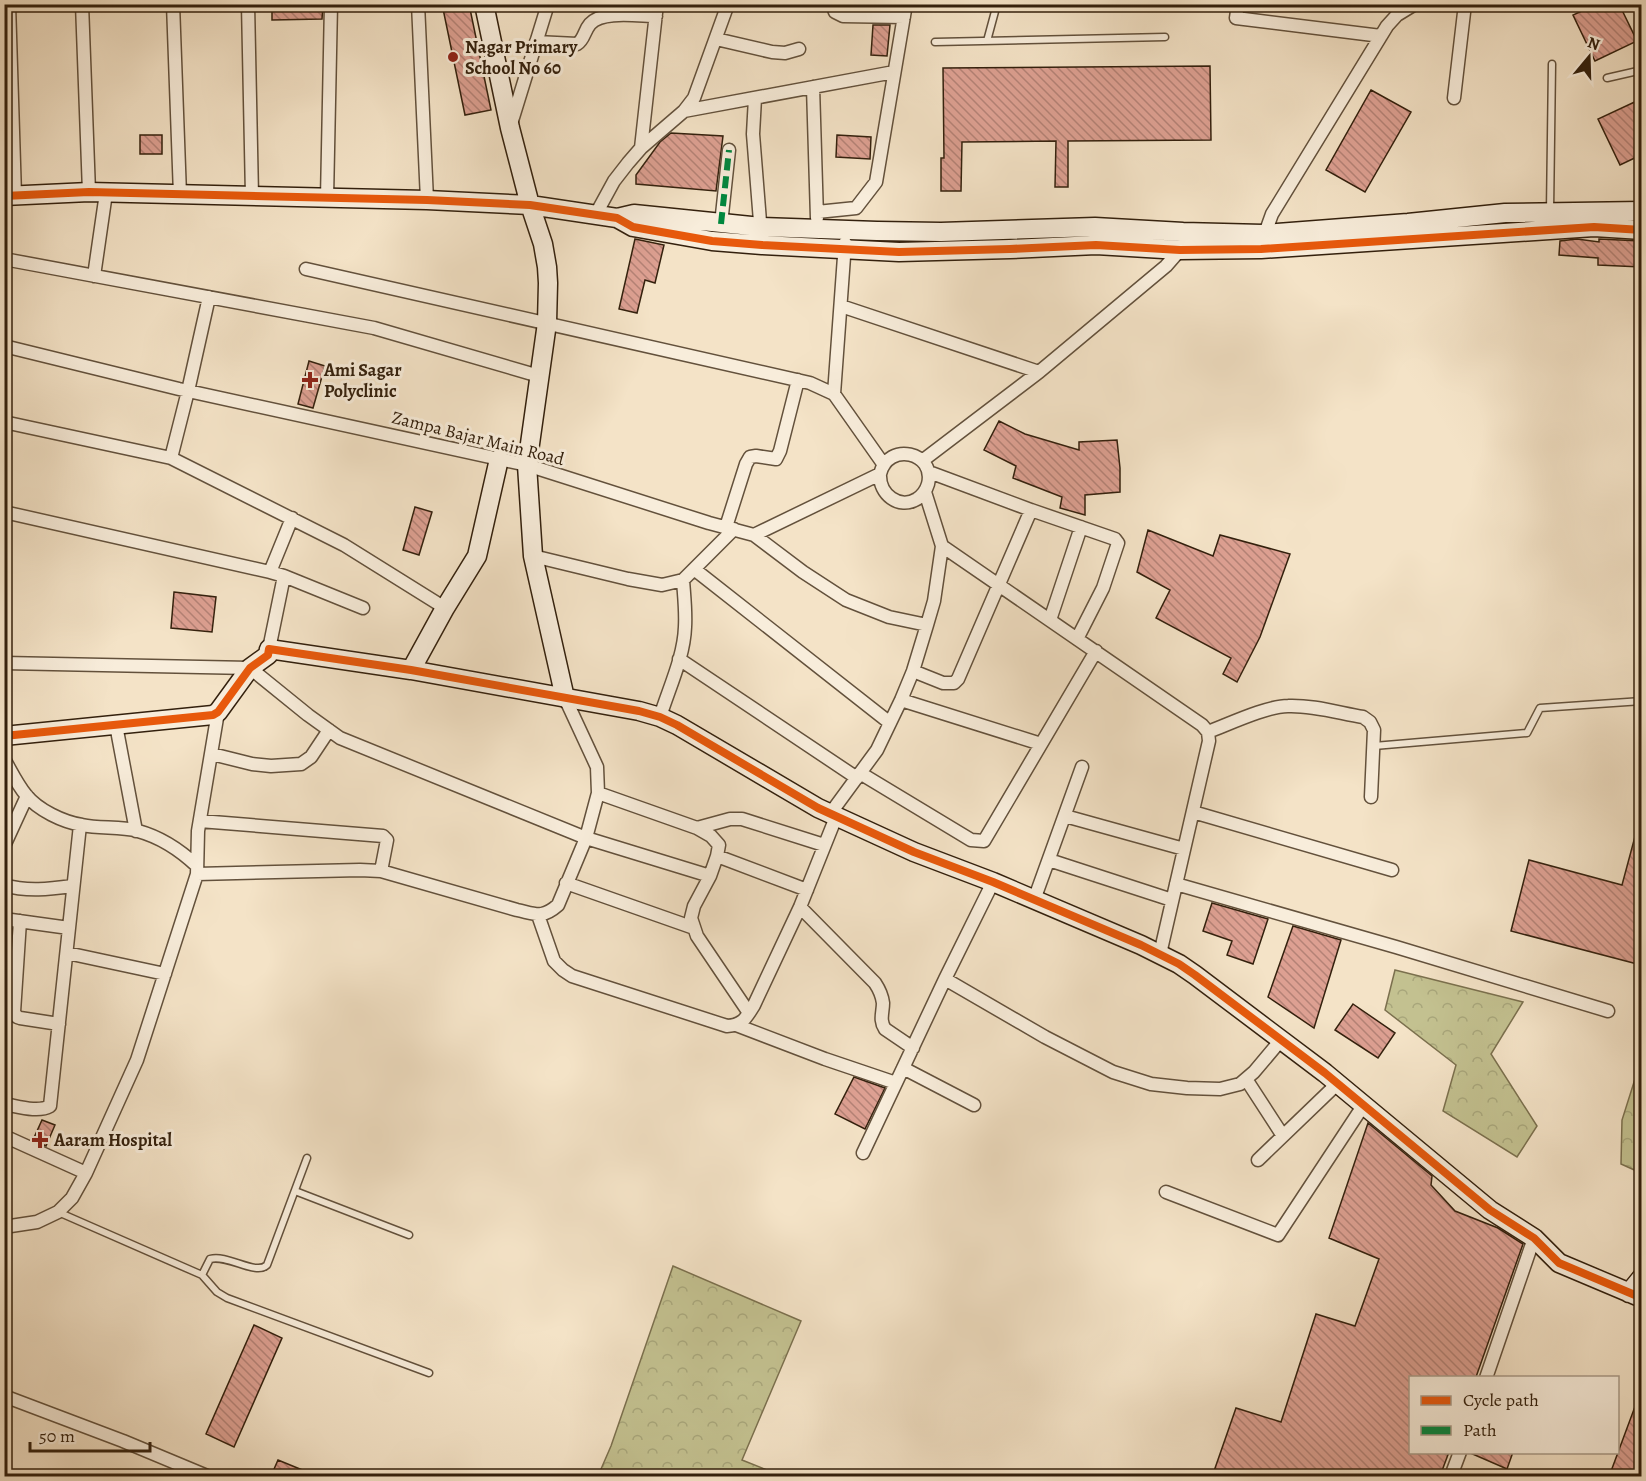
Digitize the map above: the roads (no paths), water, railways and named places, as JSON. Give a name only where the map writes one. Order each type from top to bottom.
[{"type":"street","points":[[9,4],[10,196],[97,193],[427,200],[530,205],[597,214],[617,218],[633,227],[712,241],[761,236],[856,208],[876,182],[905,11],[843,16],[835,12],[832,4]]},
{"type":"street","points":[[82,4],[97,193],[94,276]]},
{"type":"street","points":[[173,4],[180,195]]},
{"type":"street","points":[[248,4],[252,196]]},
{"type":"street","points":[[327,198],[331,4]]},
{"type":"street","points":[[418,4],[427,200]]},
{"type":"street","points":[[197,870],[381,871],[538,915],[549,913],[558,905],[586,838],[598,793],[597,767],[565,698],[533,556],[527,465],[547,323],[547,267],[543,244],[530,205],[510,128],[484,4]]},
{"type":"street","points":[[510,128],[548,4]]},
{"type":"street","points":[[597,214],[614,181],[628,163],[641,148],[684,111],[694,98],[728,4]]},
{"type":"street","points":[[1238,4],[1236,18],[1381,36]]},
{"type":"street","points":[[1262,241],[1272,214],[1387,26],[1397,15],[1415,4]]},
{"type":"street","points":[[1454,98],[1465,4]]},
{"type":"street","points":[[536,42],[577,44],[582,42],[590,23],[598,18],[657,10],[641,148]]},
{"type":"street","points":[[716,39],[772,52],[785,53],[799,49]]},
{"type":"street","points":[[684,111],[894,72]]},
{"type":"street","points":[[813,87],[819,247]]},
{"type":"street","points":[[755,98],[753,134],[761,236]]},
{"type":"street","points":[[721,224],[729,150]]},
{"type":"street","points":[[1262,241],[1505,213],[1641,211]]},
{"type":"street","points":[[617,218],[634,214],[721,224],[761,236],[819,247],[910,252],[1182,241],[1262,241],[1594,227],[1641,230]]},
{"type":"street","points":[[817,220],[846,230],[941,232],[1095,227],[1182,241]]},
{"type":"street","points":[[834,394],[846,230]]},
{"type":"street","points":[[922,461],[1039,372],[1166,266],[1182,241]]},
{"type":"street","points":[[4,259],[374,328],[539,376]]},
{"type":"street","points":[[306,268],[810,383],[834,394],[882,469]]},
{"type":"street","points":[[171,458],[208,297]]},
{"type":"street","points":[[841,306],[1039,372]]},
{"type":"street","name":"Zampa Bajar Main Road","points":[[4,346],[188,391],[527,465],[754,535]]},
{"type":"street","points":[[533,556],[662,585],[683,580],[730,528],[746,464],[750,457],[776,459],[798,380]]},
{"type":"street","points":[[4,422],[171,458],[344,545],[446,608]]},
{"type":"street","points":[[904,453],[912,455],[922,461],[929,472],[925,492],[915,500],[908,502],[893,500],[882,488],[880,481],[882,469],[888,459],[896,455],[904,453]]},
{"type":"street","points":[[411,670],[477,556],[499,459]]},
{"type":"street","points":[[882,469],[754,535],[803,572],[846,600],[889,617],[927,625]]},
{"type":"street","points":[[929,472],[1115,539],[1118,543],[1103,588],[1077,639]]},
{"type":"street","points":[[736,1025],[745,1019],[754,1005],[800,907],[833,816],[858,775],[877,750],[913,671],[934,601],[942,546],[925,492]]},
{"type":"street","points":[[913,671],[943,683],[954,682],[958,679],[1031,510]]},
{"type":"street","points":[[4,512],[270,572],[363,608]]},
{"type":"street","points":[[270,572],[292,518]]},
{"type":"street","points":[[1050,620],[1081,527]]},
{"type":"street","points":[[942,546],[1202,725],[1208,732],[1209,741],[1160,954]]},
{"type":"street","points":[[694,569],[890,723]]},
{"type":"street","points":[[4,736],[213,715],[218,712],[250,668],[268,655],[284,576]]},
{"type":"street","points":[[660,717],[679,659],[685,627],[683,580]]},
{"type":"street","points":[[269,649],[411,670],[639,711],[660,717],[833,816],[1160,954],[1195,975],[1281,1040],[1490,1210],[1534,1238],[1559,1263],[1635,1296],[1641,1277]]},
{"type":"street","points":[[679,659],[858,775],[971,840],[984,841],[1096,651]]},
{"type":"street","points":[[4,663],[250,668],[308,716],[340,738],[586,838],[710,876]]},
{"type":"street","points":[[901,700],[1041,744]]},
{"type":"street","points":[[1208,732],[1273,708],[1286,706],[1303,706],[1363,717],[1370,722],[1374,730],[1371,797]]},
{"type":"street","points":[[4,1227],[37,1222],[58,1212],[72,1198],[86,1173],[137,1060],[197,870],[200,821],[218,712]]},
{"type":"street","points":[[116,725],[136,831]]},
{"type":"street","points":[[212,754],[252,764],[271,766],[301,764],[311,757],[329,730]]},
{"type":"street","points":[[4,759],[27,796],[44,810],[80,825],[136,831],[156,838],[184,854],[197,870]]},
{"type":"street","points":[[1034,900],[1082,767]]},
{"type":"street","points":[[598,793],[697,828],[711,836],[718,845],[710,876],[694,906],[691,918],[697,936],[749,1013]]},
{"type":"street","points":[[4,846],[27,796]]},
{"type":"street","points":[[1193,812],[1392,870]]},
{"type":"street","points":[[1065,816],[1184,849]]},
{"type":"street","points":[[697,828],[730,819],[742,819],[824,845]]},
{"type":"street","points":[[200,821],[382,836],[387,840],[381,871]]},
{"type":"street","points":[[4,1104],[38,1109],[50,1106],[80,825]]},
{"type":"street","points":[[717,856],[807,890]]},
{"type":"street","points":[[1049,860],[1172,900]]},
{"type":"street","points":[[863,1153],[993,882]]},
{"type":"street","points":[[566,883],[694,928]]},
{"type":"street","points":[[1176,884],[1608,1011]]},
{"type":"street","points":[[4,885],[44,890],[73,886]]},
{"type":"street","points":[[800,907],[875,982],[883,1002],[882,1025],[913,1048]]},
{"type":"street","points":[[538,915],[554,961],[572,976],[726,1026],[736,1025],[896,1083]]},
{"type":"street","points":[[4,919],[69,928]]},
{"type":"street","points":[[20,921],[9,1004],[17,1017],[59,1024]]},
{"type":"street","points":[[66,953],[165,974]]},
{"type":"street","points":[[945,979],[1045,1037],[1113,1072],[1151,1084],[1220,1089],[1240,1084],[1254,1072],[1281,1040]]},
{"type":"street","points":[[903,1068],[975,1105]]},
{"type":"street","points":[[1246,1079],[1283,1136]]},
{"type":"street","points":[[1258,1160],[1337,1084]]},
{"type":"street","points":[[1166,1192],[1278,1235],[1363,1106]]},
{"type":"street","points":[[4,1136],[86,1173]]},
{"type":"street","points":[[1486,1376],[1534,1238]]},
{"type":"street","points":[[4,1396],[207,1476]]},
{"type":"street","points":[[1456,1475],[1460,1454]]},
{"type":"lane","points":[[987,40],[997,4]]},
{"type":"lane","points":[[935,42],[1165,37]]},
{"type":"lane","points":[[1550,213],[1552,64]]},
{"type":"lane","points":[[1607,78],[1641,70]]},
{"type":"lane","points":[[1373,746],[1527,733],[1540,708],[1641,701]]},
{"type":"lane","points":[[202,1275],[210,1259],[217,1257],[257,1269],[267,1265],[307,1158]]},
{"type":"lane","points":[[295,1191],[409,1235]]},
{"type":"lane","points":[[58,1212],[202,1275],[227,1298],[429,1373]]},
{"type":"place","name":"Nagar Primary School No 60","points":[[453,57]]},
{"type":"place","name":"Ami Sagar Polyclinic","points":[[310,380]]},
{"type":"place","name":"Aaram Hospital","points":[[40,1140]]}]
